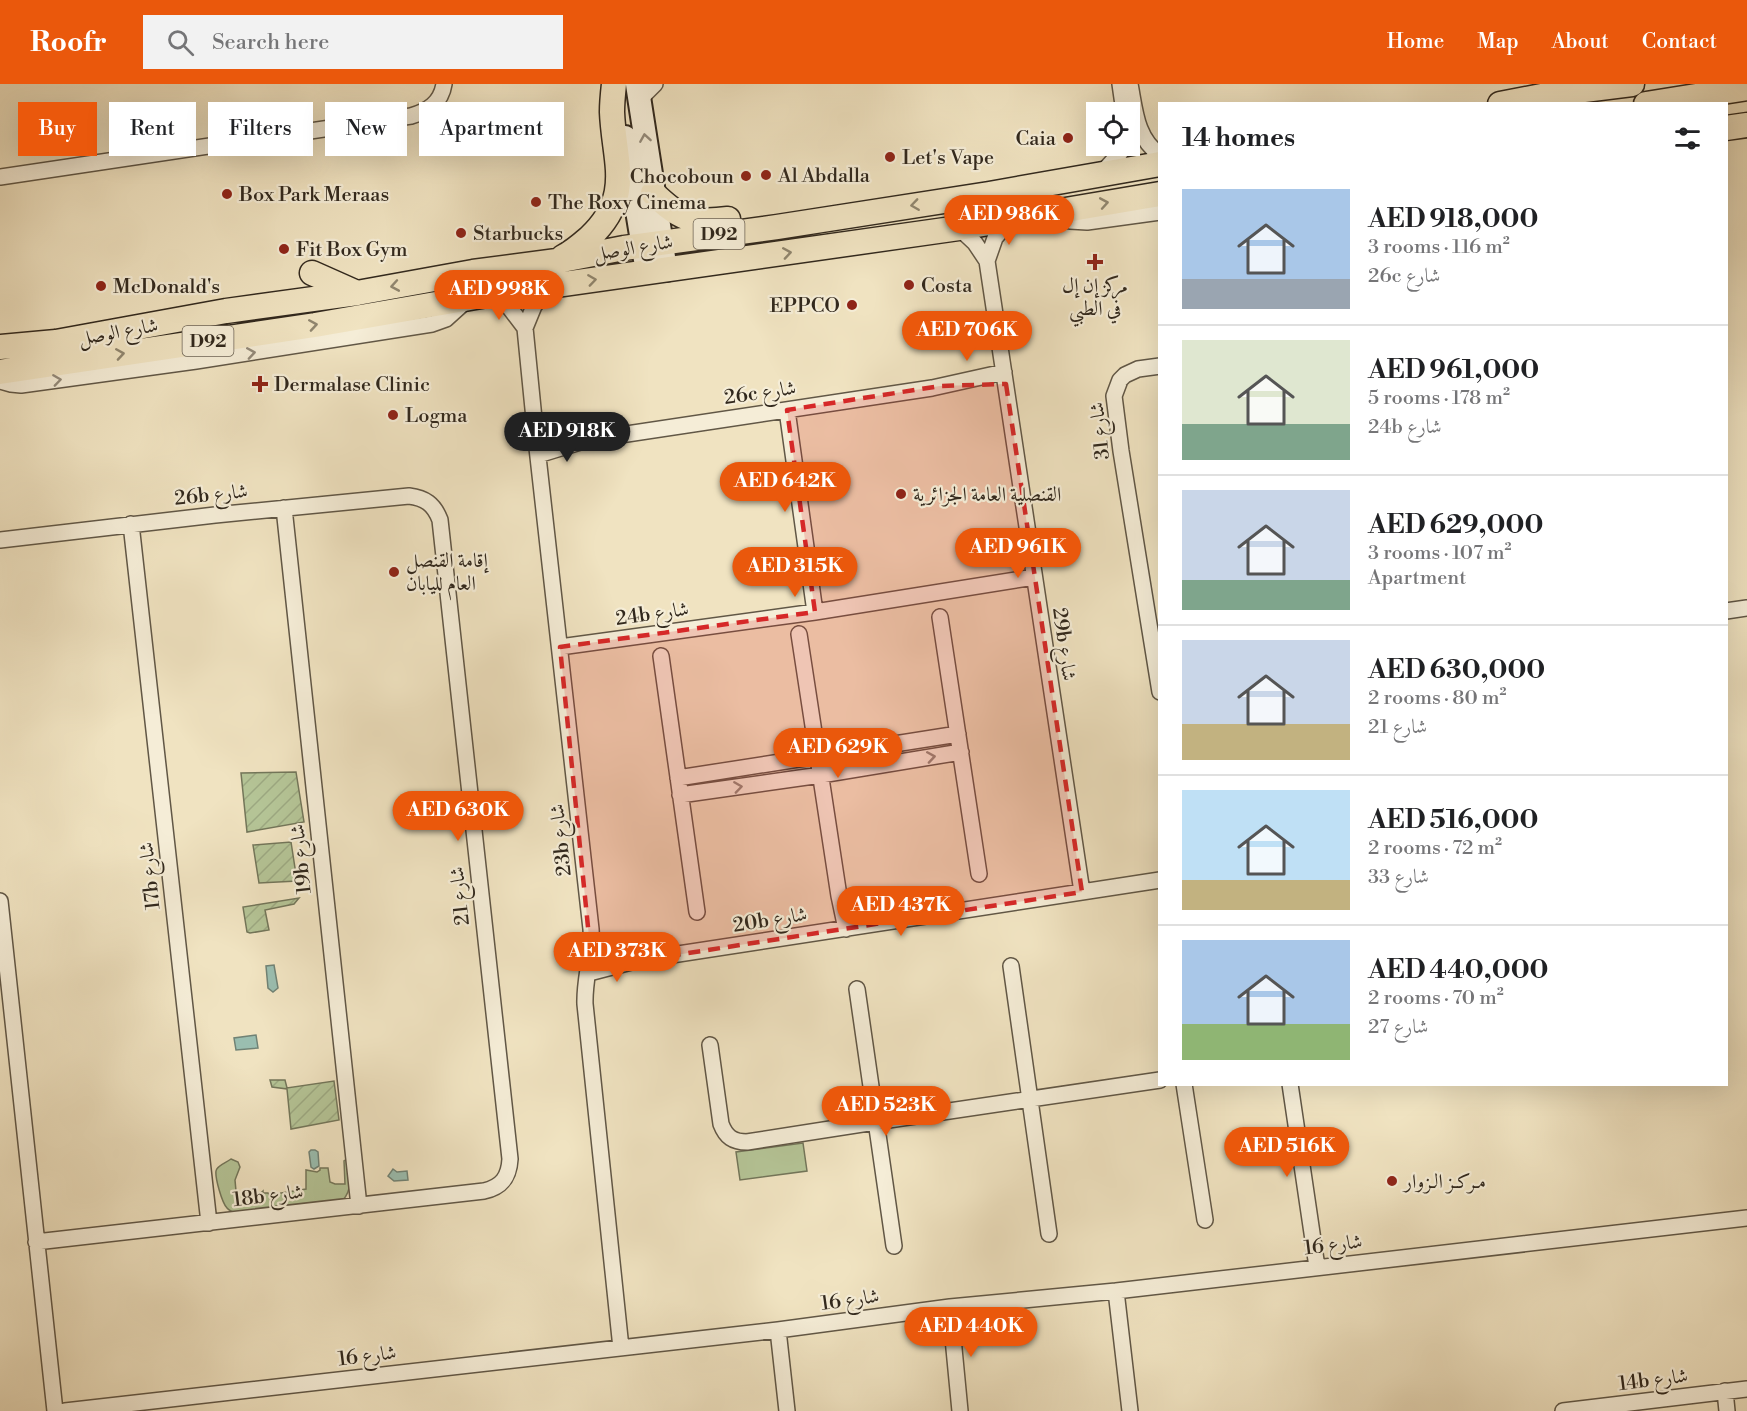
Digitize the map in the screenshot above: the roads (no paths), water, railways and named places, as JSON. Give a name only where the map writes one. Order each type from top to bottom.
[{"type":"main road","points":[[557,261],[570,254],[595,232],[604,221],[614,201],[619,178],[612,112],[615,84]]},
{"type":"main road","points":[[1552,94],[1576,84]]},
{"type":"main road","points":[[1510,102],[1552,94],[1632,84]]},
{"type":"main road","points":[[1659,102],[1747,88]]},
{"type":"main road","points":[[1728,111],[1747,108]]},
{"type":"main road","points":[[1728,128],[1747,125]]},
{"type":"main road","name":"شارع الوصل","points":[[0,347],[56,342],[226,310],[357,293],[473,272],[777,227],[1158,164]]},
{"type":"main road","points":[[653,193],[674,212],[690,219],[708,222],[741,218],[777,227]]},
{"type":"main road","name":"شارع الوصل","points":[[0,372],[315,325],[493,294],[959,228],[1158,194]]},
{"type":"main road","points":[[664,270],[675,266],[677,257],[752,244],[762,240],[777,227]]},
{"type":"main road","points":[[312,273],[357,293]]},
{"type":"main road","points":[[0,357],[30,351],[56,342]]},
{"type":"street","points":[[615,84],[652,244],[664,270]]},
{"type":"street","points":[[652,244],[653,193],[638,92],[655,84]]},
{"type":"street","points":[[1120,84],[1123,102]]},
{"type":"street","points":[[1130,84],[1138,129],[1158,153]]},
{"type":"street","points":[[0,177],[411,116],[428,109],[443,90]]},
{"type":"street","points":[[1100,175],[1117,156]]},
{"type":"street","name":"شارع الوصل","points":[[1047,213],[1070,221],[1087,222],[1158,212]]},
{"type":"street","points":[[987,261],[995,238],[1011,219]]},
{"type":"street","name":"29b شارع","points":[[959,228],[975,243],[987,261],[1082,892]]},
{"type":"street","points":[[525,328],[534,306],[549,286]]},
{"type":"street","points":[[493,294],[509,307],[525,328]]},
{"type":"street","name":"شارع الوصل","points":[[0,381],[16,385],[33,383],[195,361],[432,324],[446,319],[468,298]]},
{"type":"street","name":"23b شارع","points":[[525,328],[591,929],[590,965],[585,1004],[621,1348]]},
{"type":"street","name":"شارع 31","points":[[1158,366],[1131,371],[1120,380],[1116,388],[1114,405],[1158,680]]},
{"type":"street","name":"26c شارع","points":[[537,447],[561,438],[586,440],[940,386],[958,381],[1005,378]]},
{"type":"street","points":[[787,410],[815,612]]},
{"type":"street","name":"26b شارع","points":[[0,540],[131,524],[409,496],[427,500]]},
{"type":"street","name":"شارع 21","points":[[427,500],[437,512],[440,520],[510,1159],[507,1176],[502,1183]]},
{"type":"street","name":"19b شارع","points":[[284,508],[359,1206]]},
{"type":"street","name":"17b شارع","points":[[131,524],[209,1223]]},
{"type":"street","name":"24b شارع","points":[[560,647],[815,612],[1034,577]]},
{"type":"street","points":[[1728,611],[1747,608]]},
{"type":"street","points":[[940,617],[979,873]]},
{"type":"street","points":[[799,634],[846,929]]},
{"type":"street","points":[[661,656],[697,912]]},
{"type":"street","points":[[678,778],[958,734]]},
{"type":"street","points":[[680,795],[961,752]]},
{"type":"street","name":"20b شارع","points":[[590,965],[620,958],[636,961],[1158,880]]},
{"type":"street","points":[[0,901],[8,1035],[56,1411]]},
{"type":"street","points":[[1011,966],[1049,1234]]},
{"type":"street","points":[[857,989],[894,1246]]},
{"type":"street","points":[[710,1045],[721,1124],[730,1139],[738,1142],[1158,1080]]},
{"type":"street","points":[[1184,1086],[1205,1220]]},
{"type":"street","points":[[1290,1086],[1317,1267]]},
{"type":"street","name":"18b شارع","points":[[36,1242],[484,1191],[502,1183]]},
{"type":"street","name":"شارع 16","points":[[65,1411],[778,1330],[950,1307],[1116,1291],[1747,1218]]},
{"type":"street","points":[[1116,1291],[1130,1411]]},
{"type":"street","points":[[950,1307],[960,1411]]},
{"type":"street","points":[[778,1330],[788,1411]]},
{"type":"street","name":"14b شارع","points":[[1563,1411],[1747,1389]]},
{"type":"street","points":[[1725,1391],[1727,1411]]},
{"type":"place","name":"Caia","points":[[1068,138]]},
{"type":"place","name":"Let's Vape","points":[[890,157]]},
{"type":"place","name":"Al Abdalla","points":[[766,175]]},
{"type":"place","name":"Chocoboun","points":[[746,176]]},
{"type":"place","name":"Box Park Meraas","points":[[227,194]]},
{"type":"place","name":"The Roxy Cinema","points":[[536,202]]},
{"type":"place","name":"Starbucks","points":[[461,233]]},
{"type":"place","name":"Fit Box Gym","points":[[284,249]]},
{"type":"place","name":"مركز إن إل في الطبي","points":[[1095,262]]},
{"type":"place","name":"Costa","points":[[909,285]]},
{"type":"place","name":"McDonald's","points":[[101,286]]},
{"type":"place","name":"EPPCO","points":[[852,305]]},
{"type":"place","name":"Dermalase Clinic","points":[[260,384]]},
{"type":"place","name":"Logma","points":[[393,415]]},
{"type":"place","name":"القنصلية العامة الجزائرية","points":[[901,494]]},
{"type":"place","name":"إقامة القنصل العام لليابان","points":[[394,572]]},
{"type":"place","name":"مـركـز الـزوار","points":[[1392,1181]]}]
